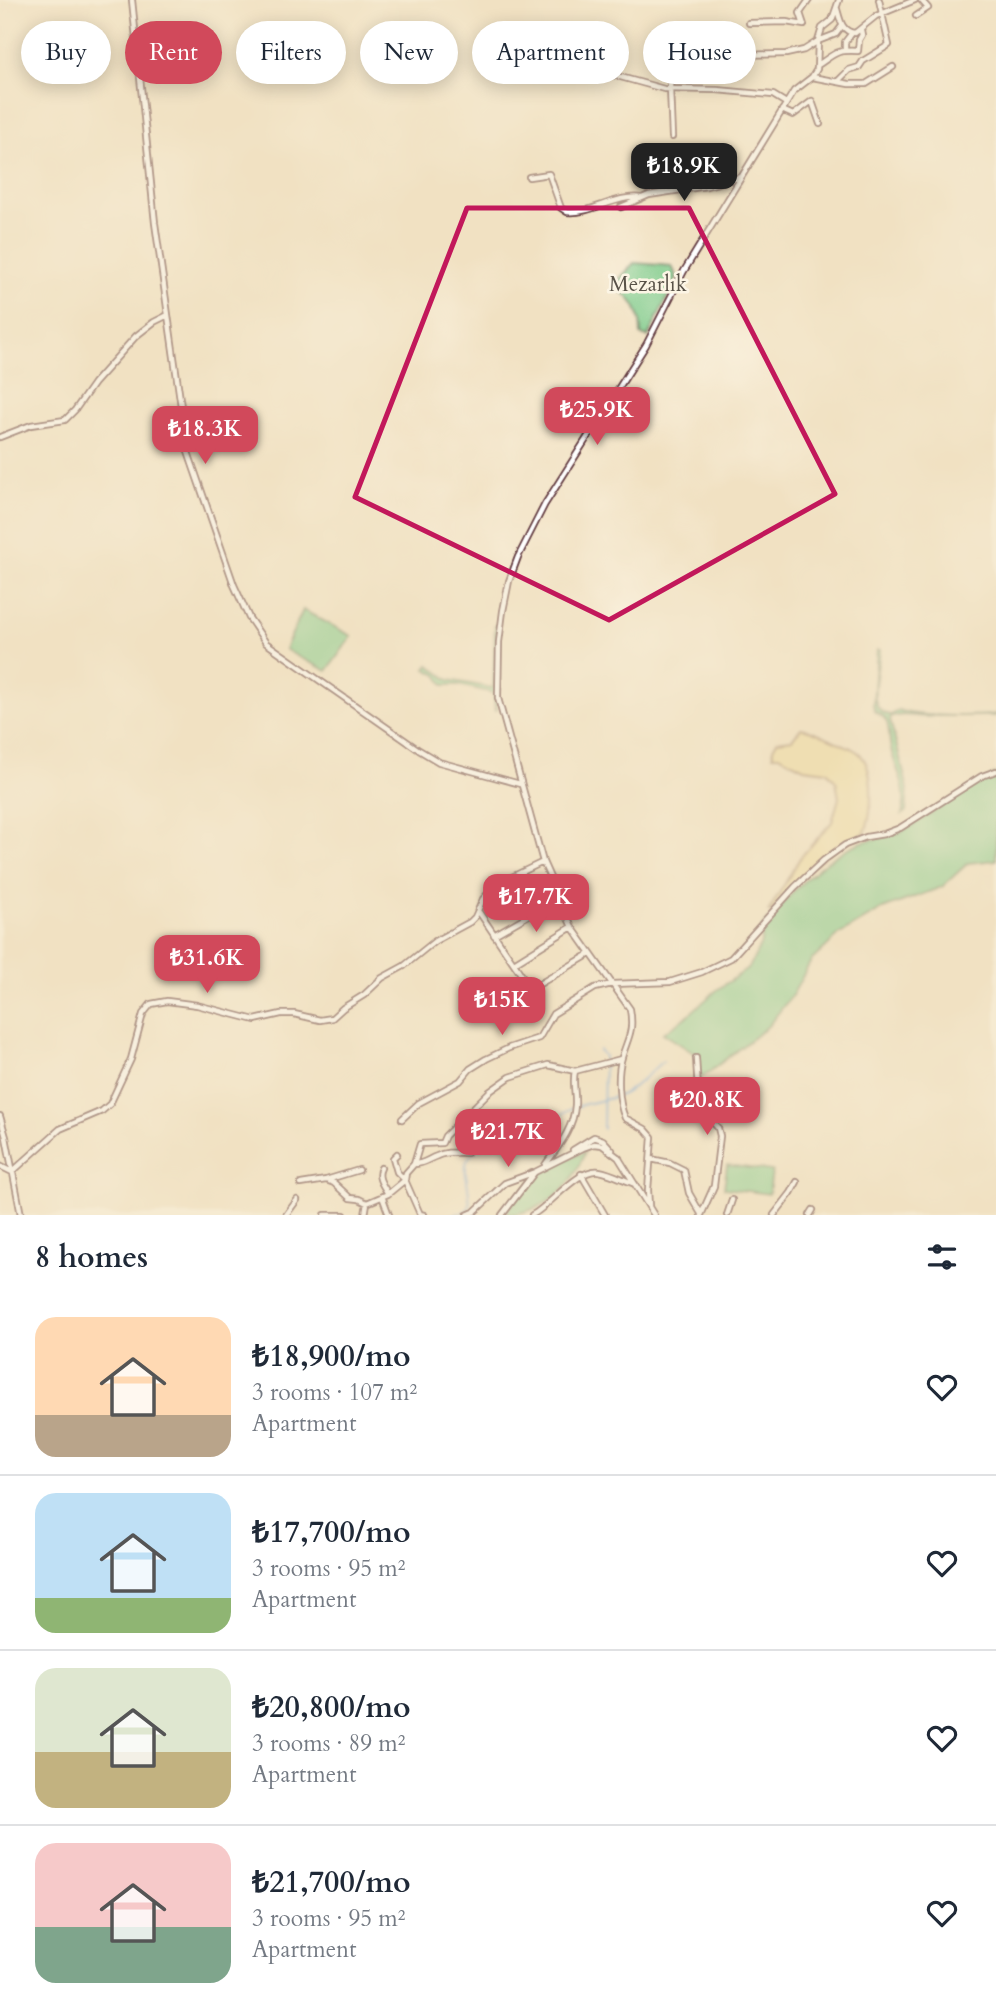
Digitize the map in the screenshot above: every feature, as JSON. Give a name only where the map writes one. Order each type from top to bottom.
[{"type":"street","points":[[132,0],[146,146],[187,449],[234,585],[256,631],[266,643],[439,762],[521,784]]},
{"type":"street","points":[[756,23],[786,22],[804,25],[800,13],[809,0]]},
{"type":"street","points":[[649,1206],[650,1134],[625,1118],[621,1093],[621,1059],[631,1036],[629,1009],[572,927],[544,862],[498,698],[503,611],[509,581],[518,557],[545,504],[646,345],[684,271],[786,103],[794,91],[812,77],[818,65],[818,41],[822,28],[832,20],[839,0]]},
{"type":"street","points":[[838,81],[849,70],[859,68],[863,61],[889,45],[879,0]]},
{"type":"street","points":[[845,49],[845,42],[852,33],[861,30],[883,12],[915,0]]},
{"type":"street","points":[[916,16],[928,8],[920,0]]},
{"type":"street","points":[[837,8],[842,26],[852,33]]},
{"type":"street","points":[[756,55],[786,54],[804,50],[836,34],[842,26]]},
{"type":"street","points":[[818,65],[845,49],[858,51],[859,40],[863,35],[861,30]]},
{"type":"street","points":[[812,77],[866,84],[893,67]]},
{"type":"street","points":[[629,79],[664,89],[773,94],[786,103]]},
{"type":"street","points":[[670,84],[672,137]]},
{"type":"street","points":[[782,110],[788,115],[795,115],[812,101],[820,124]]},
{"type":"street","points":[[529,177],[549,174],[561,208],[570,213],[598,208],[627,196],[642,198]]},
{"type":"street","points":[[621,207],[649,195],[707,186],[741,177]]},
{"type":"street","points":[[0,437],[31,425],[65,420],[136,336],[168,315]]},
{"type":"street","points":[[402,1119],[419,1103],[460,1081],[470,1069],[486,1059],[539,1038],[553,1014],[595,988],[612,984],[670,982],[702,972],[731,958],[795,887],[845,845],[900,828],[982,776],[996,771]]},
{"type":"street","points":[[12,1172],[60,1129],[102,1111],[110,1104],[131,1059],[145,1010],[151,1004],[167,1000],[255,1020],[281,1014],[326,1020],[435,941],[470,922],[483,899],[497,884],[544,862]]},
{"type":"street","points":[[494,935],[558,898]]},
{"type":"street","points":[[478,911],[531,989],[590,954]]},
{"type":"street","points":[[514,963],[572,927]]},
{"type":"street","points":[[696,1058],[699,1107],[718,1128],[720,1136],[714,1186],[700,1214]]},
{"type":"street","points":[[326,1180],[334,1183],[350,1198],[368,1203],[385,1195],[405,1180],[414,1164],[420,1144],[442,1143],[445,1136],[489,1092],[510,1077],[548,1065],[575,1071],[621,1059]]},
{"type":"street","points":[[545,1166],[567,1134],[574,1113],[575,1071]]},
{"type":"street","points":[[0,1116],[22,1215]]},
{"type":"street","points":[[467,1215],[474,1212],[505,1183],[535,1172],[567,1154],[598,1144],[619,1158],[654,1215]]},
{"type":"street","points":[[414,1164],[428,1162],[451,1152],[467,1153]]},
{"type":"street","points":[[397,1154],[393,1158],[397,1172],[405,1180],[421,1215]]},
{"type":"street","points":[[651,1159],[670,1163],[684,1170],[689,1193],[700,1214]]},
{"type":"street","points":[[0,1166],[12,1172]]},
{"type":"street","points":[[381,1168],[379,1173],[389,1215]]},
{"type":"street","points":[[301,1184],[359,1170]]},
{"type":"street","points":[[533,1215],[552,1202],[581,1174],[590,1171],[601,1171],[636,1185]]},
{"type":"street","points":[[502,1215],[535,1172]]},
{"type":"street","points":[[581,1174],[605,1215]]},
{"type":"street","points":[[774,1215],[797,1182]]},
{"type":"street","points":[[286,1215],[297,1200]]},
{"type":"street","points":[[727,1215],[732,1200]]},
{"type":"street","points":[[365,1215],[368,1203]]},
{"type":"street","points":[[325,1215],[344,1215]]},
{"type":"highlighted area","points":[[467,208],[689,208],[835,494],[609,620],[355,497]]},
{"type":"green space","name":"Mezarlık","points":[[634,263],[672,266],[677,278],[648,337],[641,335],[640,320],[633,303],[617,289],[617,282]]},
{"type":"green space","points":[[303,610],[352,636],[327,671],[285,649]]},
{"type":"green space","points":[[495,625],[498,625],[497,710],[493,693],[459,685],[444,685],[437,675],[426,669],[429,665],[449,680],[493,688]]},
{"type":"green space","points":[[877,650],[880,650],[875,698],[877,707],[882,712],[891,715],[899,710],[961,716],[891,717],[908,789],[906,812],[902,814],[903,789],[891,750],[888,726],[884,718],[875,712],[873,705]]},
{"type":"green space","points":[[996,714],[996,716],[961,716]]},
{"type":"green space","points":[[996,774],[996,860],[968,863],[942,887],[883,909],[840,934],[811,961],[793,994],[768,1026],[699,1080],[698,1056],[663,1033],[749,968],[760,946],[764,929],[762,927],[794,891],[831,858],[864,841],[900,832]]},
{"type":"green space","points":[[585,1152],[573,1177],[557,1195],[536,1208],[509,1215],[507,1210],[532,1179],[558,1162]]},
{"type":"green space","points":[[727,1165],[772,1171],[769,1194],[724,1188]]},
{"type":"sand","points":[[801,728],[850,747],[860,754],[869,771],[869,815],[865,833],[825,856],[790,888],[771,912],[768,912],[800,858],[832,822],[839,798],[836,781],[827,771],[804,768],[779,755],[773,755],[777,741],[792,739]]},
{"type":"waterway","points":[[599,1050],[604,1056],[603,1129]]},
{"type":"waterway","points":[[451,1215],[462,1213],[469,1208],[466,1165],[472,1154],[486,1147],[533,1141],[564,1113],[625,1093],[663,1061]]}]
